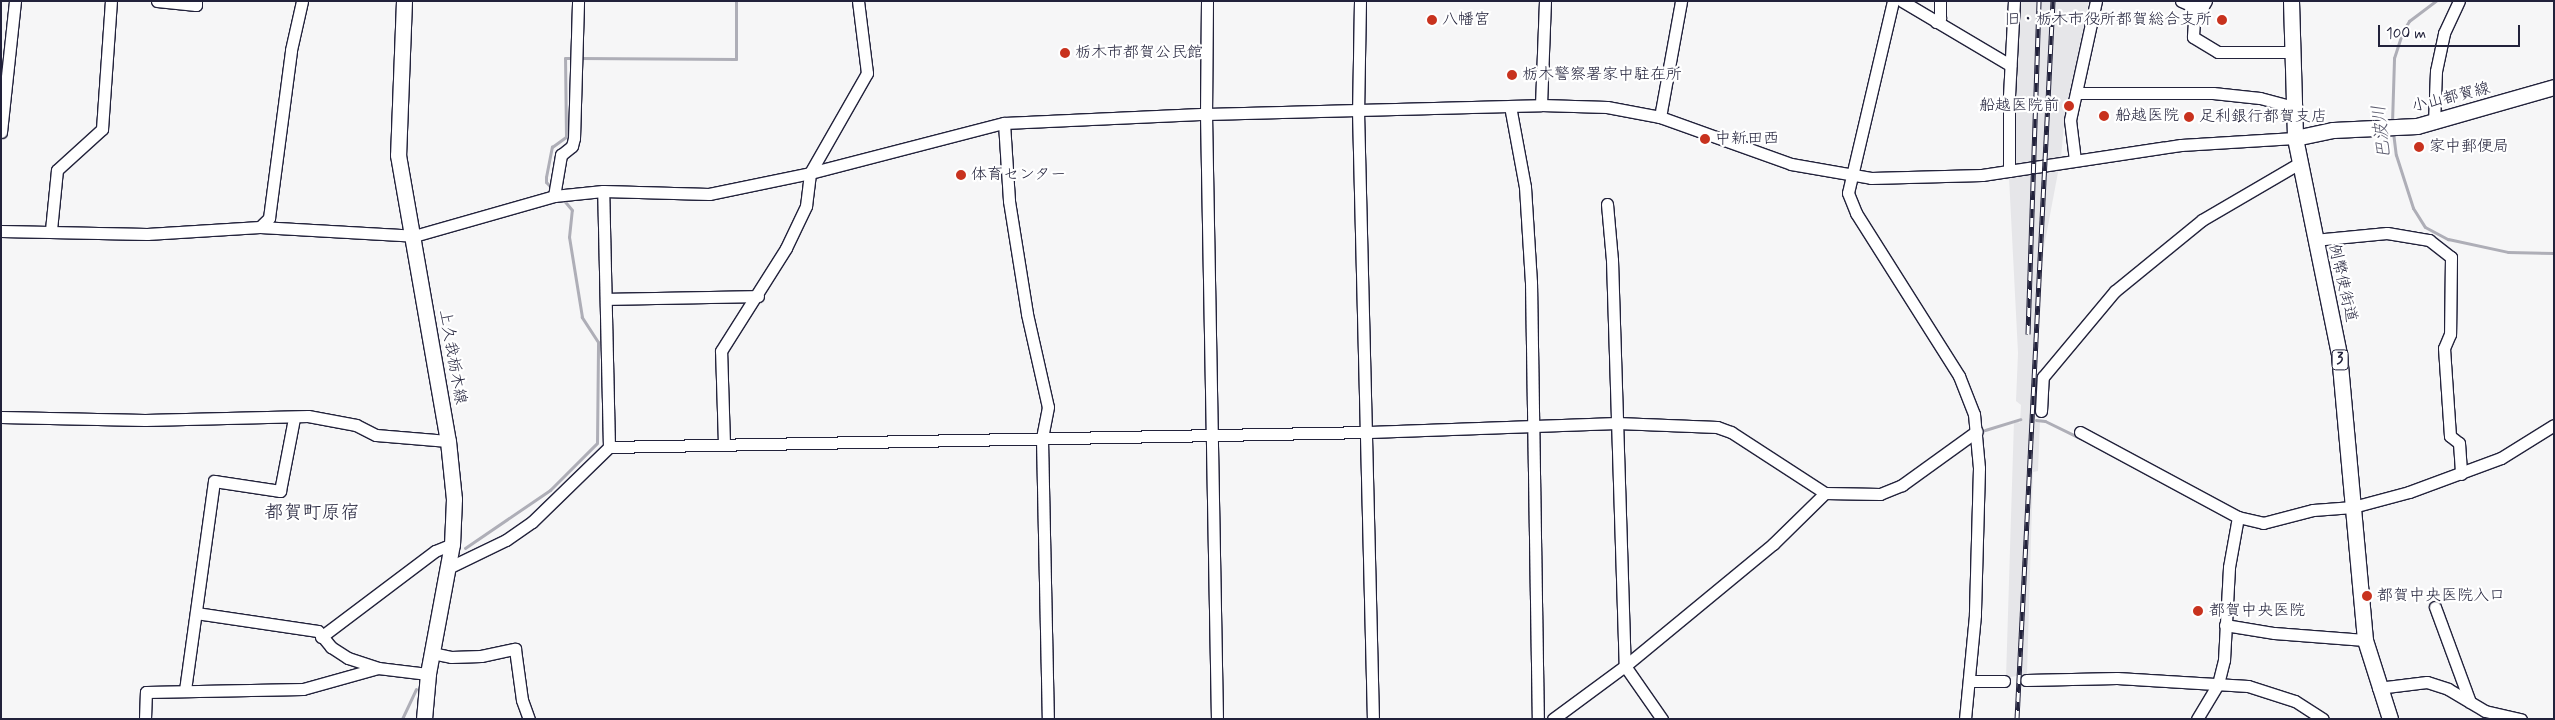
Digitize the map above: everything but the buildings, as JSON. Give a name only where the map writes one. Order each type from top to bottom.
[{"type":"main road","name":"上久我栃木線","points":[[404,1],[398,155],[414,236],[448,441],[454,499],[452,544],[428,674],[424,719]]},
{"type":"main road","name":"例幣使街道","points":[[2291,1],[2294,138],[2339,354],[2365,640],[2378,688],[2390,719]]},
{"type":"main road","name":"小山都賀線","points":[[2294,138],[2333,130],[2398,128],[2434,123],[2554,87]]},
{"type":"street","points":[[1,132],[15,1]]},
{"type":"street","points":[[51,230],[57,170],[102,129],[111,1]]},
{"type":"street","points":[[157,1],[196,5],[196,1]]},
{"type":"street","points":[[260,227],[269,218],[292,50],[302,1]]},
{"type":"street","points":[[554,196],[561,155],[572,146],[574,138],[578,1]]},
{"type":"street","points":[[724,444],[721,351],[758,296],[806,206],[810,173],[867,73],[858,1]]},
{"type":"street","points":[[1207,1],[1206,114],[1217,719]]},
{"type":"street","points":[[1360,1],[1358,111],[1368,432],[1373,719]]},
{"type":"street","points":[[1541,104],[1545,1]]},
{"type":"street","points":[[1660,117],[1682,1]]},
{"type":"street","points":[[1893,1],[1848,193],[1856,213],[1959,376],[1971,402],[1977,431],[1975,615],[1965,719]]},
{"type":"street","points":[[1902,1],[2010,65]]},
{"type":"street","points":[[1936,22],[1940,18],[1940,1]]},
{"type":"street","points":[[2009,171],[2010,65],[2014,1]]},
{"type":"street","points":[[2075,160],[2070,120],[2096,1]]},
{"type":"street","points":[[2182,1],[2200,4],[2192,37],[2218,52],[2292,52]]},
{"type":"street","points":[[2434,123],[2436,71],[2444,33],[2459,1]]},
{"type":"street","points":[[2076,93],[2213,93],[2260,98],[2293,107]]},
{"type":"street","points":[[1,231],[51,230],[147,234],[260,227],[414,236],[554,196],[603,191],[709,194],[810,173],[1004,123],[1206,114],[1358,111],[1541,104],[1607,107],[1660,117],[1791,164],[1851,176],[1949,177],[2009,171],[2181,145],[2294,138]]},
{"type":"street","points":[[1510,106],[1525,188],[1534,425],[1538,719]]},
{"type":"street","points":[[1004,123],[1014,234],[1048,407],[1042,439],[1048,719]]},
{"type":"street","points":[[2040,411],[2043,377],[2115,291],[2202,220],[2298,164]]},
{"type":"street","points":[[603,191],[609,447]]},
{"type":"street","points":[[1607,204],[1625,666],[1662,719]]},
{"type":"street","points":[[2314,240],[2387,233],[2429,240],[2451,257],[2450,334],[2444,348],[2450,436],[2459,443],[2462,474]]},
{"type":"street","points":[[607,299],[758,296]]},
{"type":"street","points":[[1,417],[145,420],[294,418],[308,416],[356,425],[376,435],[448,441]]},
{"type":"street","points":[[185,690],[214,481],[280,491],[294,418]]},
{"type":"street","points":[[448,568],[506,540],[532,522],[609,447],[1368,432],[1617,423],[1717,427],[1731,432],[1820,486],[1825,492]]},
{"type":"street","points":[[2080,432],[2238,517],[2256,522],[2273,522],[2308,511],[2353,507],[2462,474],[2501,458],[2554,425]]},
{"type":"street","points":[[1553,719],[1625,666],[1773,544],[1825,492],[1880,494],[1902,484],[1977,431]]},
{"type":"street","points":[[2197,719],[2218,684],[2224,660],[2229,567],[2238,517]]},
{"type":"street","points":[[321,636],[435,551],[452,544]]},
{"type":"street","points":[[2435,607],[2470,702]]},
{"type":"street","points":[[196,613],[318,631],[321,636],[348,658],[378,668],[428,674]]},
{"type":"street","points":[[2225,625],[2274,633],[2365,640]]},
{"type":"street","points":[[432,653],[451,657],[481,656],[515,650],[522,700],[529,719]]},
{"type":"street","points":[[145,719],[146,692],[303,689],[378,668]]},
{"type":"street","points":[[2026,680],[2117,678],[2218,684],[2271,691],[2323,719]]},
{"type":"street","points":[[1969,681],[2004,681]]},
{"type":"street","points":[[2378,688],[2427,682],[2485,711],[2521,719]]},
{"type":"shaded area","points":[[2017,1],[2089,1],[2064,123],[2061,158],[2017,165],[2012,160]]},
{"type":"shaded area","points":[[2059,167],[2044,247],[2039,298],[2034,421],[2040,421],[2038,471],[2033,472],[2027,674],[2006,678],[2014,420],[2020,423],[2021,405],[2016,401],[2018,353],[2009,177]]},
{"type":"waterway","points":[[579,58],[736,59],[736,1]]},
{"type":"waterway","name":"巴波川","points":[[2392,123],[2394,58],[2403,31],[2409,21],[2436,1]]},
{"type":"waterway","points":[[552,188],[546,182],[552,147],[566,137],[565,58],[573,58]]},
{"type":"waterway","name":"巴波川","points":[[2393,132],[2396,155],[2413,208],[2425,227],[2448,239],[2508,252],[2554,253]]},
{"type":"waterway","points":[[465,548],[550,490],[597,443],[598,342],[582,317],[569,237],[572,210],[562,198]]},
{"type":"waterway","points":[[1985,430],[2020,419]]},
{"type":"waterway","points":[[2036,420],[2045,421],[2080,438]]},
{"type":"waterway","points":[[402,719],[416,689]]},
{"type":"railway","points":[[2028,334],[2039,1]]},
{"type":"railway","points":[[2017,719],[2053,1]]},
{"type":"place","name":"八幡宮","points":[[1432,20]]},
{"type":"place","name":"旧・栃木市役所都賀総合支所","points":[[2222,20]]},
{"type":"place","name":"栃木市都賀公民館","points":[[1065,53]]},
{"type":"place","name":"栃木警察署家中駐在所","points":[[1512,75]]},
{"type":"place","name":"船越医院前","points":[[2069,106]]},
{"type":"place","name":"船越医院","points":[[2104,116]]},
{"type":"place","name":"足利銀行都賀支店","points":[[2189,117]]},
{"type":"place","name":"中新田西","points":[[1705,139]]},
{"type":"place","name":"家中郵便局","points":[[2419,147]]},
{"type":"place","name":"体育センター","points":[[961,175]]},
{"type":"place","name":"都賀中央医院入口","points":[[2367,596]]},
{"type":"place","name":"都賀中央医院","points":[[2198,611]]},
{"type":"district","name":"都賀町原宿","points":[[312,513]]}]
